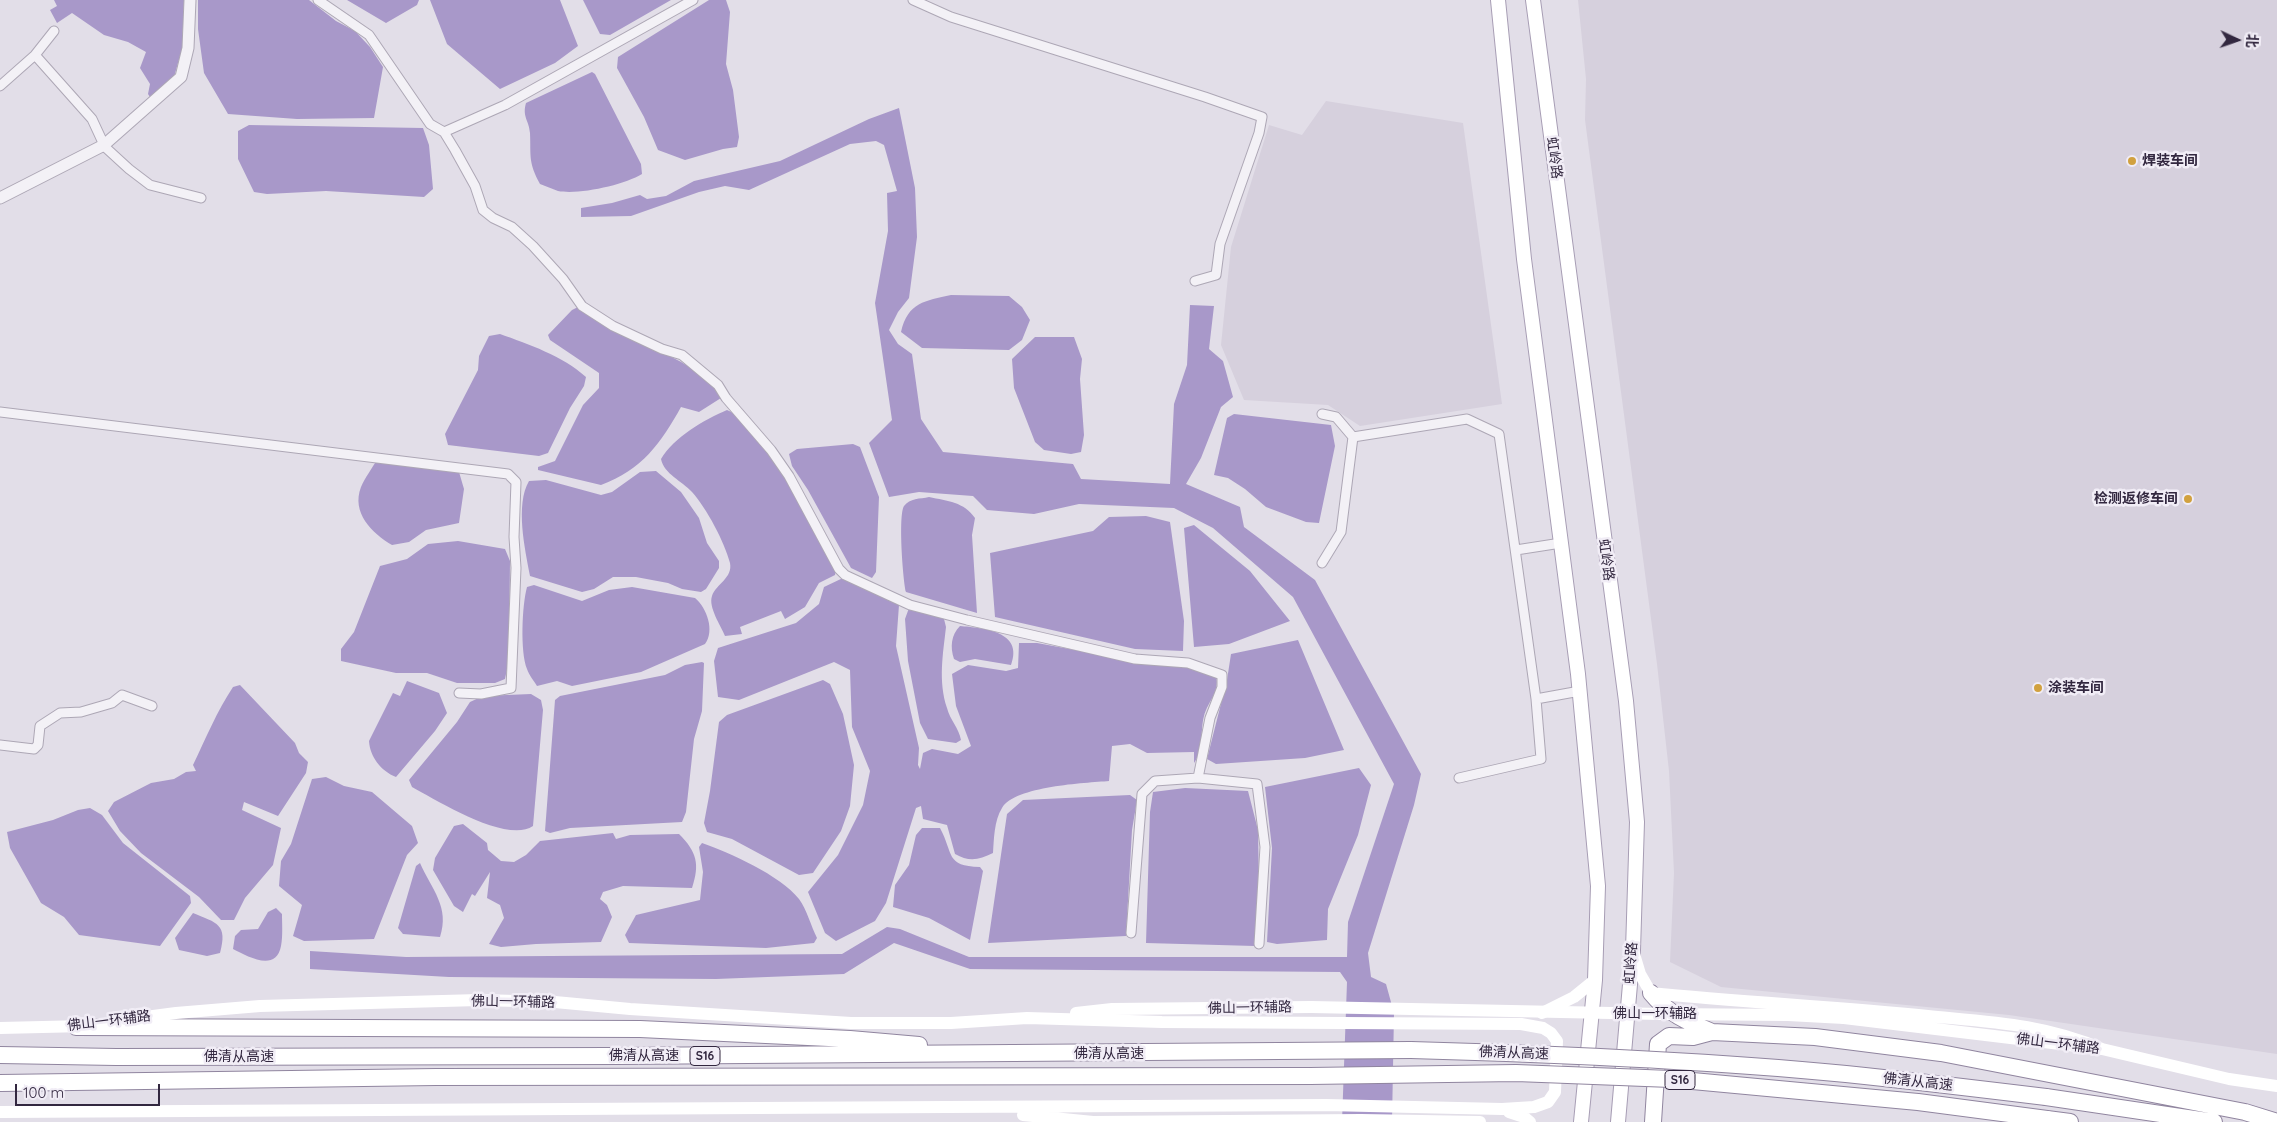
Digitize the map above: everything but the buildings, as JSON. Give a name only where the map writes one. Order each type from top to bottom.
[{"type":"highway","points":[[1651,993],[1662,1007],[1690,1023],[1712,1032]]},
{"type":"highway","points":[[76,1027],[640,1029],[850,1038],[1008,1054]]},
{"type":"highway","points":[[1652,1122],[1658,1044],[1669,1036],[1693,1036],[1712,1032],[1815,1037],[1941,1053],[2245,1112],[2277,1122]]},
{"type":"highway","name":"佛清从高速","points":[[0,1055],[136,1057],[1008,1054],[1411,1050],[1542,1053],[1845,1074],[2046,1097],[2214,1122]]},
{"type":"highway","name":"佛清从高速","points":[[0,1083],[436,1077],[1310,1076],[1507,1073],[1671,1079],[1918,1102],[2070,1122]]},
{"type":"main road","points":[[1498,0],[1524,259],[1580,691],[1598,886],[1595,980],[1581,1122]]},
{"type":"main road","name":"虹岭路","points":[[1534,0],[1626,701],[1637,822],[1633,950],[1618,1122]]},
{"type":"main road","points":[[1633,950],[1640,974],[1651,993],[1850,1008],[2024,1025],[2073,1036],[2102,1049]]},
{"type":"main road","points":[[1521,1024],[1574,997],[1595,980]]},
{"type":"main road","name":"佛山一环辅路","points":[[0,1028],[76,1027],[176,1013],[260,1006],[479,1000],[555,1002],[630,1009],[851,1022],[951,1023],[1112,1010],[1311,1007],[1779,1015],[1844,1018],[2102,1049],[2229,1079],[2277,1086]]},
{"type":"main road","name":"佛山一环辅路","points":[[959,1108],[1397,1105],[1502,1109],[1534,1107],[1548,1102],[1555,1092],[1558,1042],[1551,1033],[1543,1028],[1521,1024],[1162,1022],[1027,1018]]},
{"type":"main road","points":[[0,1112],[959,1108],[1092,1122],[1480,1122]]},
{"type":"main road","points":[[1502,1109],[1524,1117],[1530,1122]]},
{"type":"street","points":[[0,198],[104,145],[181,77],[188,48],[190,0]]},
{"type":"street","points":[[318,0],[369,35],[430,124],[444,132],[475,186],[483,210],[493,218],[512,227],[533,246],[563,279],[582,306],[613,326],[662,349],[682,355],[718,385],[726,398],[771,450],[789,476],[839,568],[845,575],[910,605],[1135,659],[1188,663],[1222,675],[1222,687],[1210,718],[1198,778]]},
{"type":"street","points":[[444,132],[505,105],[693,0]]},
{"type":"street","points":[[913,0],[951,17],[1205,97],[1262,117],[1259,133],[1220,244],[1216,275],[1195,281]]},
{"type":"street","points":[[0,86],[35,55],[54,31]]},
{"type":"street","points":[[35,55],[92,119],[104,145],[150,185],[201,198]]},
{"type":"street","points":[[0,412],[508,474],[516,482],[514,537],[516,568],[511,688],[481,694],[459,693]]},
{"type":"street","points":[[1322,414],[1336,417],[1353,437],[1341,532],[1322,563]]},
{"type":"street","points":[[1353,437],[1467,419],[1498,434],[1536,699],[1541,759],[1459,778]]},
{"type":"street","points":[[1516,550],[1561,543]]},
{"type":"street","points":[[1536,699],[1580,691]]},
{"type":"street","points":[[0,746],[34,749],[38,745],[40,726],[60,713],[81,712],[112,703],[122,695],[152,706]]},
{"type":"street","points":[[1131,933],[1142,794],[1155,781],[1198,778],[1257,784],[1265,847],[1259,944]]},
{"type":"shaded area","points":[[54,0],[184,0],[182,49],[174,77],[152,100],[148,94],[150,84],[140,68],[146,52],[128,42],[104,35],[72,13],[57,23],[50,10],[57,6]]},
{"type":"shaded area","points":[[198,0],[309,0],[336,21],[355,31],[370,47],[383,67],[374,118],[297,119],[228,114],[204,73],[198,29]]},
{"type":"shaded area","points":[[347,0],[419,0],[417,5],[386,23]]},
{"type":"shaded area","points":[[430,0],[560,0],[578,46],[555,63],[500,89],[447,44]]},
{"type":"shaded area","points":[[583,0],[671,0],[610,35],[600,34]]},
{"type":"shaded area","points":[[709,0],[726,0],[730,12],[726,64],[733,90],[739,137],[737,147],[685,160],[658,150],[644,117],[617,68],[618,57]]},
{"type":"shaded area","points":[[1578,0],[2277,0],[2277,1054],[2009,1015],[1721,987],[1670,962],[1674,873],[1669,771],[1657,664],[1585,120],[1586,79]]},
{"type":"shaded area","points":[[592,72],[595,74],[641,164],[642,174],[624,182],[601,188],[577,192],[558,191],[540,184],[534,170],[531,159],[530,133],[525,115],[526,103]]},
{"type":"shaded area","points":[[1326,101],[1463,123],[1502,404],[1360,426],[1328,405],[1244,400],[1221,345],[1231,247],[1269,125],[1302,135]]},
{"type":"shaded area","points":[[899,108],[915,188],[917,237],[909,298],[898,312],[889,330],[898,344],[912,354],[921,419],[943,452],[1073,464],[1081,479],[1170,484],[1174,404],[1187,365],[1190,305],[1214,306],[1209,349],[1223,361],[1233,397],[1221,407],[1201,458],[1186,484],[1240,507],[1244,527],[1315,580],[1421,774],[1414,805],[1368,953],[1371,977],[1386,984],[1394,1013],[1392,1122],[1342,1122],[1347,982],[1340,972],[970,969],[894,943],[844,974],[716,979],[449,977],[310,969],[310,951],[406,957],[842,954],[887,927],[900,929],[969,957],[1347,957],[1348,922],[1394,784],[1293,597],[1213,528],[1174,508],[1079,504],[1034,514],[987,510],[973,496],[919,492],[889,497],[869,443],[892,420],[875,303],[888,231],[887,193],[897,191],[884,145],[876,141],[850,144],[749,190],[725,186],[699,192],[631,216],[581,217],[581,208],[612,203],[640,195],[647,199],[666,196],[694,181],[780,161],[869,119]]},
{"type":"shaded area","points":[[249,125],[423,128],[429,145],[433,189],[424,197],[326,191],[267,194],[254,192],[238,159],[238,131]]},
{"type":"shaded area","points":[[951,295],[1009,296],[1022,307],[1030,320],[1022,340],[1009,350],[922,348],[901,332],[908,314],[919,304]]},
{"type":"shaded area","points":[[578,307],[608,328],[688,366],[713,386],[721,398],[699,412],[681,407],[658,444],[649,454],[628,472],[601,485],[538,470],[538,467],[555,461],[583,405],[599,388],[599,373],[550,340],[548,335],[572,310]]},
{"type":"shaded area","points":[[500,334],[556,357],[586,377],[584,386],[570,408],[548,453],[539,456],[448,445],[445,434],[478,370],[479,356],[489,336]]},
{"type":"shaded area","points":[[1035,337],[1074,337],[1082,359],[1080,379],[1084,435],[1081,452],[1071,454],[1044,450],[1035,442],[1014,388],[1012,359]]},
{"type":"shaded area","points":[[727,410],[742,420],[758,436],[773,457],[836,569],[835,575],[819,583],[805,607],[785,619],[781,611],[740,627],[742,634],[725,636],[713,611],[711,600],[714,592],[729,573],[730,563],[727,554],[719,535],[703,507],[692,492],[666,469],[661,459],[682,436],[699,424]]},
{"type":"shaded area","points":[[1234,414],[1331,425],[1335,446],[1319,523],[1306,522],[1266,507],[1245,489],[1228,478],[1214,475],[1227,418]]},
{"type":"shaded area","points":[[853,444],[860,447],[879,497],[876,572],[872,578],[851,568],[808,490],[792,466],[789,454],[797,449]]},
{"type":"shaded area","points":[[377,460],[459,472],[464,489],[459,523],[426,530],[409,542],[392,545],[377,535],[361,514],[359,496],[361,487]]},
{"type":"shaded area","points":[[656,471],[681,492],[699,518],[707,543],[719,561],[719,568],[706,589],[701,592],[636,577],[613,577],[594,589],[582,592],[530,576],[522,527],[523,502],[529,481],[546,480],[601,495],[612,492],[640,472]]},
{"type":"shaded area","points":[[929,497],[961,505],[975,518],[972,535],[977,613],[906,592],[902,548],[902,512],[904,506],[909,502]]},
{"type":"shaded area","points":[[1146,516],[1170,522],[1184,621],[1183,651],[1135,649],[995,617],[990,553],[1093,531],[1109,517]]},
{"type":"shaded area","points":[[1194,525],[1250,571],[1290,621],[1229,644],[1194,647],[1184,528]]},
{"type":"shaded area","points":[[458,541],[505,549],[510,561],[509,659],[505,679],[495,683],[457,683],[427,673],[396,673],[341,661],[341,649],[354,632],[380,566],[407,559],[428,544]]},
{"type":"shaded area","points":[[845,577],[899,605],[896,646],[919,748],[918,765],[920,769],[923,753],[932,749],[958,754],[971,746],[956,706],[952,674],[968,665],[1006,671],[1018,668],[1019,643],[1037,643],[1140,662],[1194,667],[1216,676],[1215,692],[1204,716],[1201,746],[1197,758],[1194,763],[1194,752],[1147,753],[1130,744],[1112,746],[1109,781],[1035,790],[1009,801],[1002,808],[997,819],[993,853],[979,859],[969,859],[955,854],[947,825],[923,819],[921,806],[916,808],[886,903],[875,921],[836,941],[825,933],[808,892],[838,855],[863,805],[870,771],[852,727],[850,670],[834,662],[739,700],[718,697],[714,661],[718,648],[796,623],[819,604],[824,587]]},
{"type":"shaded area","points":[[534,585],[582,601],[609,590],[632,587],[695,598],[703,608],[708,620],[708,639],[705,644],[641,672],[572,686],[557,681],[537,686],[527,669],[523,652],[525,595],[527,587]]},
{"type":"shaded area","points":[[909,608],[944,619],[946,627],[942,668],[943,688],[948,712],[961,740],[956,743],[928,739],[920,723],[908,661],[905,619]]},
{"type":"shaded area","points":[[960,626],[990,630],[1007,638],[1012,645],[1011,665],[975,659],[960,662],[954,659],[952,641]]},
{"type":"shaded area","points":[[1298,640],[1344,750],[1305,758],[1216,764],[1207,759],[1227,680],[1231,654]]},
{"type":"shaded area","points":[[704,663],[702,711],[694,739],[686,812],[682,822],[570,828],[550,833],[545,831],[555,700],[560,696],[665,675],[685,665]]},
{"type":"shaded area","points":[[823,680],[830,684],[843,714],[854,765],[850,806],[841,831],[813,873],[799,875],[732,839],[707,832],[704,823],[719,722],[727,715]]},
{"type":"shaded area","points":[[407,681],[439,693],[447,713],[435,731],[396,777],[377,763],[369,741],[393,693],[400,696]]},
{"type":"shaded area","points":[[240,685],[295,743],[299,753],[308,762],[306,773],[278,816],[244,802],[242,810],[281,828],[273,865],[245,898],[234,920],[221,920],[199,897],[141,853],[120,831],[108,811],[114,802],[151,783],[174,779],[186,772],[196,771],[193,765],[217,715],[233,687]]},
{"type":"shaded area","points":[[531,694],[541,700],[543,710],[533,826],[521,830],[490,825],[472,819],[412,787],[409,780],[457,722],[470,702],[483,696]]},
{"type":"shaded area","points":[[1359,768],[1371,785],[1358,835],[1328,909],[1327,940],[1277,944],[1267,942],[1272,848],[1265,787]]},
{"type":"shaded area","points":[[326,777],[344,786],[372,792],[412,826],[418,843],[407,855],[374,939],[304,941],[293,936],[302,905],[279,886],[281,861],[291,844],[312,779]]},
{"type":"shaded area","points":[[1185,788],[1248,791],[1258,830],[1259,885],[1255,946],[1146,943],[1150,812],[1153,792]]},
{"type":"shaded area","points":[[1130,795],[1137,800],[1132,830],[1126,936],[988,943],[1007,814],[1023,800]]},
{"type":"shaded area","points":[[90,808],[102,815],[123,843],[190,896],[191,903],[160,946],[79,935],[64,917],[41,903],[10,848],[7,832]]},
{"type":"shaded area","points":[[463,824],[487,843],[488,850],[501,861],[514,862],[526,855],[540,841],[613,833],[616,839],[630,835],[679,834],[693,853],[696,872],[692,888],[623,886],[603,892],[600,899],[607,905],[612,917],[601,942],[501,947],[489,944],[504,918],[500,905],[487,898],[490,872],[475,896],[472,894],[463,912],[454,906],[433,870],[435,858],[454,826]]},
{"type":"shaded area","points":[[922,828],[940,828],[952,857],[956,861],[969,866],[980,867],[983,871],[970,940],[929,918],[893,907],[895,885],[909,865],[916,835]]},
{"type":"shaded area","points":[[702,843],[754,866],[791,890],[802,903],[807,913],[817,938],[814,943],[766,948],[629,943],[625,935],[636,915],[700,900],[703,872],[699,847]]},
{"type":"shaded area","points":[[420,863],[441,908],[443,926],[440,937],[403,934],[398,928],[416,866]]},
{"type":"shaded area","points":[[276,908],[282,914],[282,938],[278,954],[273,959],[267,961],[260,960],[233,949],[235,936],[241,930],[258,929],[268,912]]},
{"type":"shaded area","points":[[193,913],[214,922],[221,930],[223,936],[220,953],[207,956],[179,950],[175,938]]},
{"type":"place","name":"焊装车间","points":[[2132,161]]},
{"type":"place","name":"检测返修车间","points":[[2188,499]]},
{"type":"place","name":"涂装车间","points":[[2038,688]]}]
